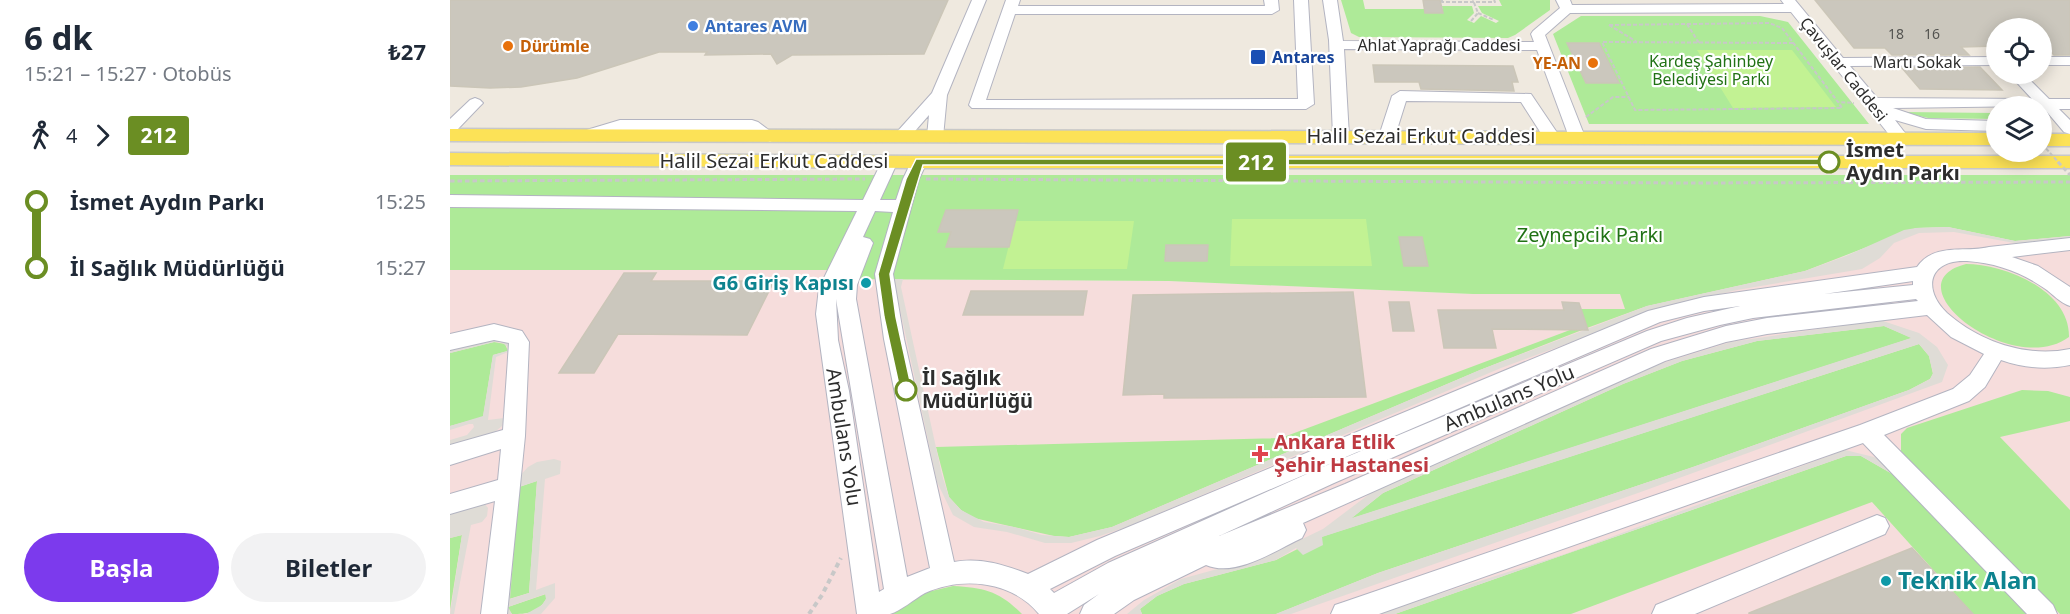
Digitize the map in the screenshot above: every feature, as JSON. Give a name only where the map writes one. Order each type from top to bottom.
[{"type":"main road","name":"Halil Sezai Erkut Caddesi","points":[[450,135],[1552,137],[1575,132],[1986,139]]},
{"type":"main road","points":[[902,136],[891,143],[885,154],[901,169],[938,149],[938,141],[935,137]]},
{"type":"main road","points":[[2052,141],[2070,139]]},
{"type":"main road","name":"Halil Sezai Erkut Caddesi","points":[[450,159],[901,169],[2070,162]]},
{"type":"street","points":[[935,137],[939,94],[979,0]]},
{"type":"street","points":[[1272,0],[1272,10],[1017,5],[977,105],[1306,104],[1330,0]]},
{"type":"street","points":[[1301,0],[1322,41],[1341,136]]},
{"type":"street","points":[[1575,132],[1538,34],[1565,5],[1791,4]]},
{"type":"street","name":"Çavuşlar Caddesi","points":[[1791,4],[1901,138]]},
{"type":"street","name":"Ahlat Yaprağı Caddesi","points":[[1322,41],[1542,46]]},
{"type":"street","name":"Martı Sokak","points":[[1838,62],[1986,61]]},
{"type":"street","points":[[2052,61],[2070,61]]},
{"type":"street","points":[[2026,84],[2037,96]]},
{"type":"street","points":[[902,136],[939,94]]},
{"type":"street","points":[[1387,136],[1400,96],[1411,96],[1526,97],[1552,137]]},
{"type":"street","points":[[450,128],[475,103]]},
{"type":"street","points":[[1872,103],[1986,104]]},
{"type":"street","points":[[1872,103],[1912,121],[1986,125]]},
{"type":"street","points":[[2052,104],[2070,104]]},
{"type":"street","points":[[2052,111],[2070,129]]},
{"type":"street","points":[[2052,136],[2070,139]]},
{"type":"street","points":[[901,169],[905,206],[886,263],[886,294],[944,574]]},
{"type":"street","points":[[897,593],[846,298],[848,263],[875,206],[901,169]]},
{"type":"street","points":[[875,206],[901,169]]},
{"type":"street","points":[[450,201],[905,206]]},
{"type":"street","points":[[2068,362],[2022,359],[1995,351],[1961,334],[1945,322],[1926,290],[1929,265],[1939,259],[1956,255],[1977,255],[2070,244]]},
{"type":"street","points":[[1977,255],[2006,262],[2047,280],[2070,299]]},
{"type":"street","points":[[2006,262],[2070,256]]},
{"type":"street","points":[[848,263],[886,263]]},
{"type":"street","name":"Ambulans Yolu","points":[[848,263],[829,288],[824,318],[836,383],[870,614]]},
{"type":"street","points":[[1093,614],[1125,591],[1190,560],[1242,554],[1333,513],[1353,491],[1610,375],[1685,346],[1726,334],[1926,290]]},
{"type":"street","points":[[1029,587],[1106,548],[1656,316],[1704,304],[1926,290]]},
{"type":"street","name":"Ambulans Yolu","points":[[1052,611],[1116,571],[1326,476],[1654,336],[1684,325],[1742,312],[1926,290]]},
{"type":"street","points":[[450,342],[494,332],[515,336],[519,342],[514,436],[494,614]]},
{"type":"street","points":[[1344,614],[1867,432],[1967,392],[1973,388],[1989,365],[1995,351]]},
{"type":"street","points":[[1867,432],[2044,614]]},
{"type":"street","points":[[450,455],[514,436]]},
{"type":"street","points":[[450,504],[507,487]]},
{"type":"street","points":[[1665,614],[1877,526]]},
{"type":"street","points":[[870,614],[897,593],[920,581],[944,574],[967,571],[989,572],[1010,578],[1029,587],[1052,611]]},
{"type":"path","points":[[1442,0],[1442,2],[1495,2],[1494,0]]},
{"type":"path","points":[[1473,1],[1478,13],[1494,20]]},
{"type":"path","points":[[1471,21],[1478,13]]},
{"type":"path","points":[[1602,20],[1637,42]]},
{"type":"path","points":[[1609,25],[1769,23],[1782,28],[1842,108],[1635,110],[1602,42],[1793,43]]},
{"type":"path","points":[[1687,24],[1699,43]]},
{"type":"path","points":[[1575,132],[1613,97],[1629,97]]},
{"type":"path","points":[[1838,102],[1872,103]]},
{"type":"path","points":[[2052,153],[2070,174]]},
{"type":"path","points":[[450,181],[901,169],[1682,183],[2070,182]]},
{"type":"shaded area","name":"Ankara Etlik Şehir Hastanesi","points":[[2070,217],[2070,614],[450,614],[450,270],[829,270],[826,279],[1169,281],[1473,294],[1590,294],[1846,256],[1904,230]]},
{"type":"shaded area","points":[[1948,227],[2015,241],[2070,236],[2070,240],[2020,244],[1954,232],[1919,233],[1894,243],[1880,258],[1862,269],[1737,290],[1667,307],[1501,368],[1129,526],[1071,543],[1045,543],[1007,532],[974,527],[953,515],[937,482],[895,286],[895,279],[903,279],[901,287],[942,475],[949,497],[961,510],[984,522],[1042,535],[1069,537],[1112,527],[1480,370],[1647,306],[1805,271],[1846,256],[1904,230]]},
{"type":"shaded area","points":[[1880,320],[1919,333],[1937,347],[1948,365],[1942,382],[1638,493],[1291,614],[1276,614],[1378,573],[1693,467],[1909,390],[1930,379],[1933,373],[1929,356],[1919,344],[1322,537],[1323,545],[1303,555],[1296,548],[1276,560],[1184,584],[1157,596],[1140,609],[1142,614],[1127,614],[1144,600],[1181,579],[1250,560],[1323,529],[1376,489],[1660,364],[1731,342]],"holes":[[[1884,326],[1911,338],[1352,518],[1383,493],[1623,384],[1682,361],[1757,341]]]},
{"type":"shaded area","points":[[492,339],[510,341],[508,352],[496,357],[488,420],[504,418],[502,426],[490,436],[450,447],[450,440],[467,435],[474,427],[473,424],[469,424],[450,430],[450,426],[483,416],[493,355],[507,351],[508,347],[501,342],[494,342],[450,353],[450,350]]},
{"type":"shaded area","points":[[1845,450],[1874,457],[1891,467],[1894,475],[1861,456],[1846,456],[1395,614],[1376,614],[1568,553]]},
{"type":"shaded area","points":[[554,459],[561,461],[560,474],[545,479],[536,590],[555,583],[555,598],[541,614],[526,614],[542,605],[546,599],[545,594],[508,607],[512,614],[499,614],[515,481],[528,467],[537,462]],"holes":[[[537,481],[529,593],[510,599],[519,487]]]},
{"type":"shaded area","points":[[483,502],[488,508],[487,516],[482,522],[471,525],[454,614],[450,614],[462,535],[450,538],[450,512]]},
{"type":"green space","points":[[1341,0],[1363,0],[1365,9],[1425,9],[1443,13],[1442,6],[1472,6],[1474,13],[1467,20],[1474,23],[1481,16],[1496,23],[1499,21],[1482,13],[1478,6],[1502,6],[1499,0],[1550,0],[1550,10],[1508,38],[1359,37],[1351,33]]},
{"type":"green space","name":"Kardeş Şahinbey Belediyesi Parkı","points":[[1581,16],[1760,16],[1788,22],[1869,124],[1589,124],[1553,34]]},
{"type":"green space","points":[[1697,50],[1792,50],[1836,107],[1733,108]]},
{"type":"green space","points":[[1903,112],[1986,113],[1986,119],[1928,118]]},
{"type":"green space","name":"Zeynepcik Parkı","points":[[450,175],[2070,175],[2070,236],[2015,241],[1948,227],[1916,228],[1805,271],[1647,306],[1587,328],[1581,309],[1625,309],[1620,294],[1473,294],[1169,281],[825,279],[829,270],[450,270]]},
{"type":"green space","points":[[1232,219],[1366,219],[1372,266],[1230,266]]},
{"type":"green space","points":[[1015,221],[1134,221],[1127,269],[1003,269]]},
{"type":"green space","points":[[1966,264],[1997,269],[2031,282],[2058,305],[2066,320],[2069,337],[2045,347],[2018,346],[1991,338],[1967,324],[1949,307],[1941,290],[1946,275]]},
{"type":"green space","points":[[1884,326],[1912,338],[1350,519],[1383,493],[1623,384],[1682,361],[1757,341]]},
{"type":"green space","points":[[1570,330],[1582,330],[1480,370],[1112,527],[1069,537],[1054,536],[974,518],[961,510],[949,497],[936,447],[1281,438]]},
{"type":"green space","points":[[494,342],[505,344],[508,351],[493,355],[483,417],[450,426],[450,353]]},
{"type":"green space","points":[[1919,344],[1929,356],[1933,374],[1930,379],[1909,390],[1693,467],[1378,573],[1276,614],[1142,614],[1140,609],[1157,596],[1184,584],[1276,560],[1321,537]]},
{"type":"green space","points":[[2022,390],[2048,391],[2070,397],[2070,421],[2000,437],[2070,510],[2070,614],[2060,614],[1918,472],[1901,451],[1901,434],[1907,428]]},
{"type":"green space","points":[[1846,456],[1861,456],[1894,475],[2029,614],[1973,614],[1872,502],[1571,614],[1395,614]]},
{"type":"green space","points":[[537,481],[529,593],[509,599],[519,487]]},
{"type":"green space","points":[[462,535],[450,610],[450,538]]},
{"type":"green space","points":[[953,586],[991,592],[1006,600],[1022,614],[890,614],[923,593]]},
{"type":"green space","points":[[546,594],[543,604],[532,612],[512,614],[508,609],[508,607]]},
{"type":"building","name":"Antares AVM","points":[[450,0],[948,0],[924,54],[792,55],[777,64],[771,54],[705,55],[707,52],[659,52],[577,78],[521,87],[490,88],[450,86]]},
{"type":"building","points":[[1423,0],[1440,0],[1443,13],[1425,13]]},
{"type":"building","points":[[1815,0],[2070,0],[2070,55],[2052,53],[2052,18],[1986,18],[1986,46],[1961,47],[1969,55],[1892,55],[1885,48],[1854,48]]},
{"type":"building","name":"YE-AN","points":[[1567,43],[1599,43],[1619,83],[1586,83]]},
{"type":"building","points":[[1373,65],[1513,66],[1518,82],[1512,82],[1514,91],[1421,89],[1419,82],[1375,82]]},
{"type":"building","points":[[1980,67],[1986,73],[1986,84],[1996,84],[2002,90],[1920,89],[1902,68]]},
{"type":"building","points":[[946,210],[1018,210],[1009,247],[946,247],[951,232],[938,232]]},
{"type":"building","points":[[1399,237],[1422,237],[1428,266],[1404,266]]},
{"type":"building","points":[[1166,245],[1208,245],[1207,261],[1165,261]]},
{"type":"building","points":[[624,273],[656,273],[651,281],[774,281],[747,335],[618,334],[594,373],[559,373]]},
{"type":"building","points":[[971,291],[1087,291],[1083,315],[963,315]]},
{"type":"building","points":[[1353,292],[1366,397],[1164,398],[1164,394],[1123,395],[1133,295]]},
{"type":"building","points":[[1389,302],[1409,302],[1414,331],[1393,331]]},
{"type":"building","points":[[1562,302],[1579,303],[1588,330],[1492,329],[1496,348],[1444,348],[1438,310],[1564,310]]},
{"type":"building","name":"Teknik Alan","points":[[1912,548],[1973,614],[1749,614],[1749,613]]},
{"type":"bus line","name":"212","points":[[906,390],[894,339],[884,274],[911,179],[919,162],[1829,162]]},
{"type":"place","name":"Antares AVM","points":[[693,26]]},
{"type":"place","name":"Dürümle","points":[[508,46]]},
{"type":"place","name":"Antares","points":[[1258,57]]},
{"type":"place","name":"YE-AN","points":[[1593,63]]},
{"type":"place","name":"İsmet Aydın Parkı","points":[[1829,162]]},
{"type":"place","name":"G6 Giriş Kapısı","points":[[866,283]]},
{"type":"place","name":"İl Sağlık Müdürlüğü","points":[[906,390]]},
{"type":"place","name":"Ankara Etlik Şehir Hastanesi","points":[[1260,454]]},
{"type":"place","name":"Teknik Alan","points":[[1886,581]]}]
